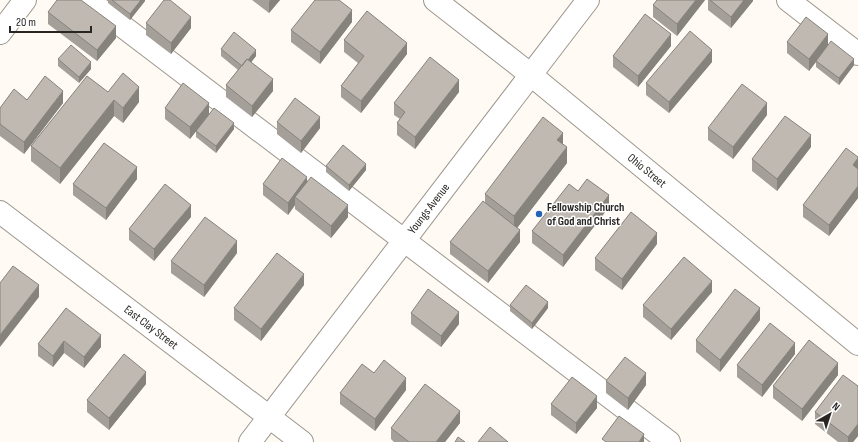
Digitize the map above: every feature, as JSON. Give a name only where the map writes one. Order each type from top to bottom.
[{"type":"street","points":[[0,33],[25,0]]},
{"type":"street","points":[[88,0],[669,442]]},
{"type":"street","name":"Ohio Street","points":[[434,0],[531,75],[858,344]]},
{"type":"street","name":"Youngs Avenue","points":[[250,442],[588,0]]},
{"type":"street","points":[[788,0],[858,54]]},
{"type":"street","name":"East Clay Street","points":[[0,212],[302,442]]},
{"type":"building","points":[[57,0],[81,0],[116,26],[97,50],[48,12]]},
{"type":"building","points":[[112,0],[141,0],[130,14]]},
{"type":"building","points":[[164,0],[170,0],[191,17],[171,43],[146,23]]},
{"type":"building","points":[[315,0],[339,0],[352,10],[320,52],[291,30]]},
{"type":"building","points":[[657,0],[696,0],[677,24],[653,5]]},
{"type":"building","points":[[710,0],[744,0],[731,17]]},
{"type":"building","points":[[367,11],[407,43],[361,101],[341,86],[364,56],[344,40]]},
{"type":"building","points":[[645,14],[671,34],[638,76],[613,56]]},
{"type":"building","points":[[806,17],[828,34],[809,59],[787,42]]},
{"type":"building","points":[[690,31],[712,50],[669,102],[646,83]]},
{"type":"building","points":[[234,32],[256,50],[242,66],[221,49]]},
{"type":"building","points":[[831,41],[854,59],[839,78],[816,61]]},
{"type":"building","points":[[71,45],[91,62],[79,77],[58,59]]},
{"type":"building","points":[[430,57],[459,80],[415,137],[397,123],[405,112],[394,103]]},
{"type":"building","points":[[247,59],[273,79],[252,106],[226,85]]},
{"type":"building","points":[[123,73],[139,87],[123,108],[114,100],[60,168],[31,146],[87,76],[108,92]]},
{"type":"building","points":[[45,76],[63,91],[24,142],[0,124],[0,108],[14,89],[27,100]]},
{"type":"building","points":[[183,83],[209,103],[190,127],[165,108]]},
{"type":"building","points":[[742,84],[767,103],[733,147],[708,128]]},
{"type":"building","points":[[295,98],[320,117],[301,141],[277,122]]},
{"type":"building","points":[[214,108],[234,123],[216,146],[196,131]]},
{"type":"building","points":[[785,116],[811,135],[777,179],[752,159]]},
{"type":"building","points":[[543,117],[563,133],[557,140],[567,147],[514,216],[485,194]]},
{"type":"building","points":[[104,143],[137,167],[106,208],[73,184]]},
{"type":"building","points":[[343,145],[366,164],[349,185],[326,166]]},
{"type":"building","points":[[846,148],[858,157],[853,165],[858,169],[858,186],[829,225],[803,205]]},
{"type":"building","points":[[282,158],[307,177],[288,203],[263,184]]},
{"type":"building","points":[[311,177],[348,205],[331,226],[295,197]]},
{"type":"building","points":[[587,179],[609,195],[563,255],[532,231],[569,184],[578,191]]},
{"type":"building","points":[[165,184],[191,205],[154,249],[129,229]]},
{"type":"building","points":[[483,201],[520,230],[488,271],[450,242]]},
{"type":"building","points":[[631,212],[657,233],[622,279],[595,258]]},
{"type":"building","points":[[205,217],[237,241],[204,285],[171,261]]},
{"type":"building","points":[[277,253],[304,274],[261,329],[234,308]]},
{"type":"building","points":[[684,257],[712,281],[671,329],[643,305]]},
{"type":"building","points":[[13,266],[39,285],[0,335],[0,283]]},
{"type":"building","points":[[526,285],[548,302],[532,323],[510,305]]},
{"type":"building","points":[[428,289],[459,312],[441,336],[411,313]]},
{"type":"building","points":[[735,289],[760,308],[720,360],[696,340]]},
{"type":"building","points":[[66,308],[101,335],[84,357],[64,341],[53,356],[38,344]]},
{"type":"building","points":[[770,323],[795,343],[762,385],[737,365]]},
{"type":"building","points":[[809,340],[838,363],[802,409],[773,386]]},
{"type":"building","points":[[124,354],[146,372],[109,418],[87,400]]},
{"type":"building","points":[[625,357],[646,373],[628,398],[606,381]]},
{"type":"building","points":[[384,360],[406,378],[375,419],[340,393],[362,364],[374,373]]},
{"type":"building","points":[[843,375],[858,386],[858,424],[848,437],[815,412]]},
{"type":"building","points":[[572,377],[597,396],[576,423],[551,404]]},
{"type":"building","points":[[425,384],[460,411],[436,442],[409,442],[391,428]]},
{"type":"building","points":[[619,416],[644,434],[639,442],[606,442],[602,439]]},
{"type":"building","points":[[490,427],[508,442],[478,442]]},
{"type":"building","points":[[458,437],[465,442],[455,442]]},
{"type":"place","name":"Fellowship Church of God and Christ","points":[[539,214]]}]
